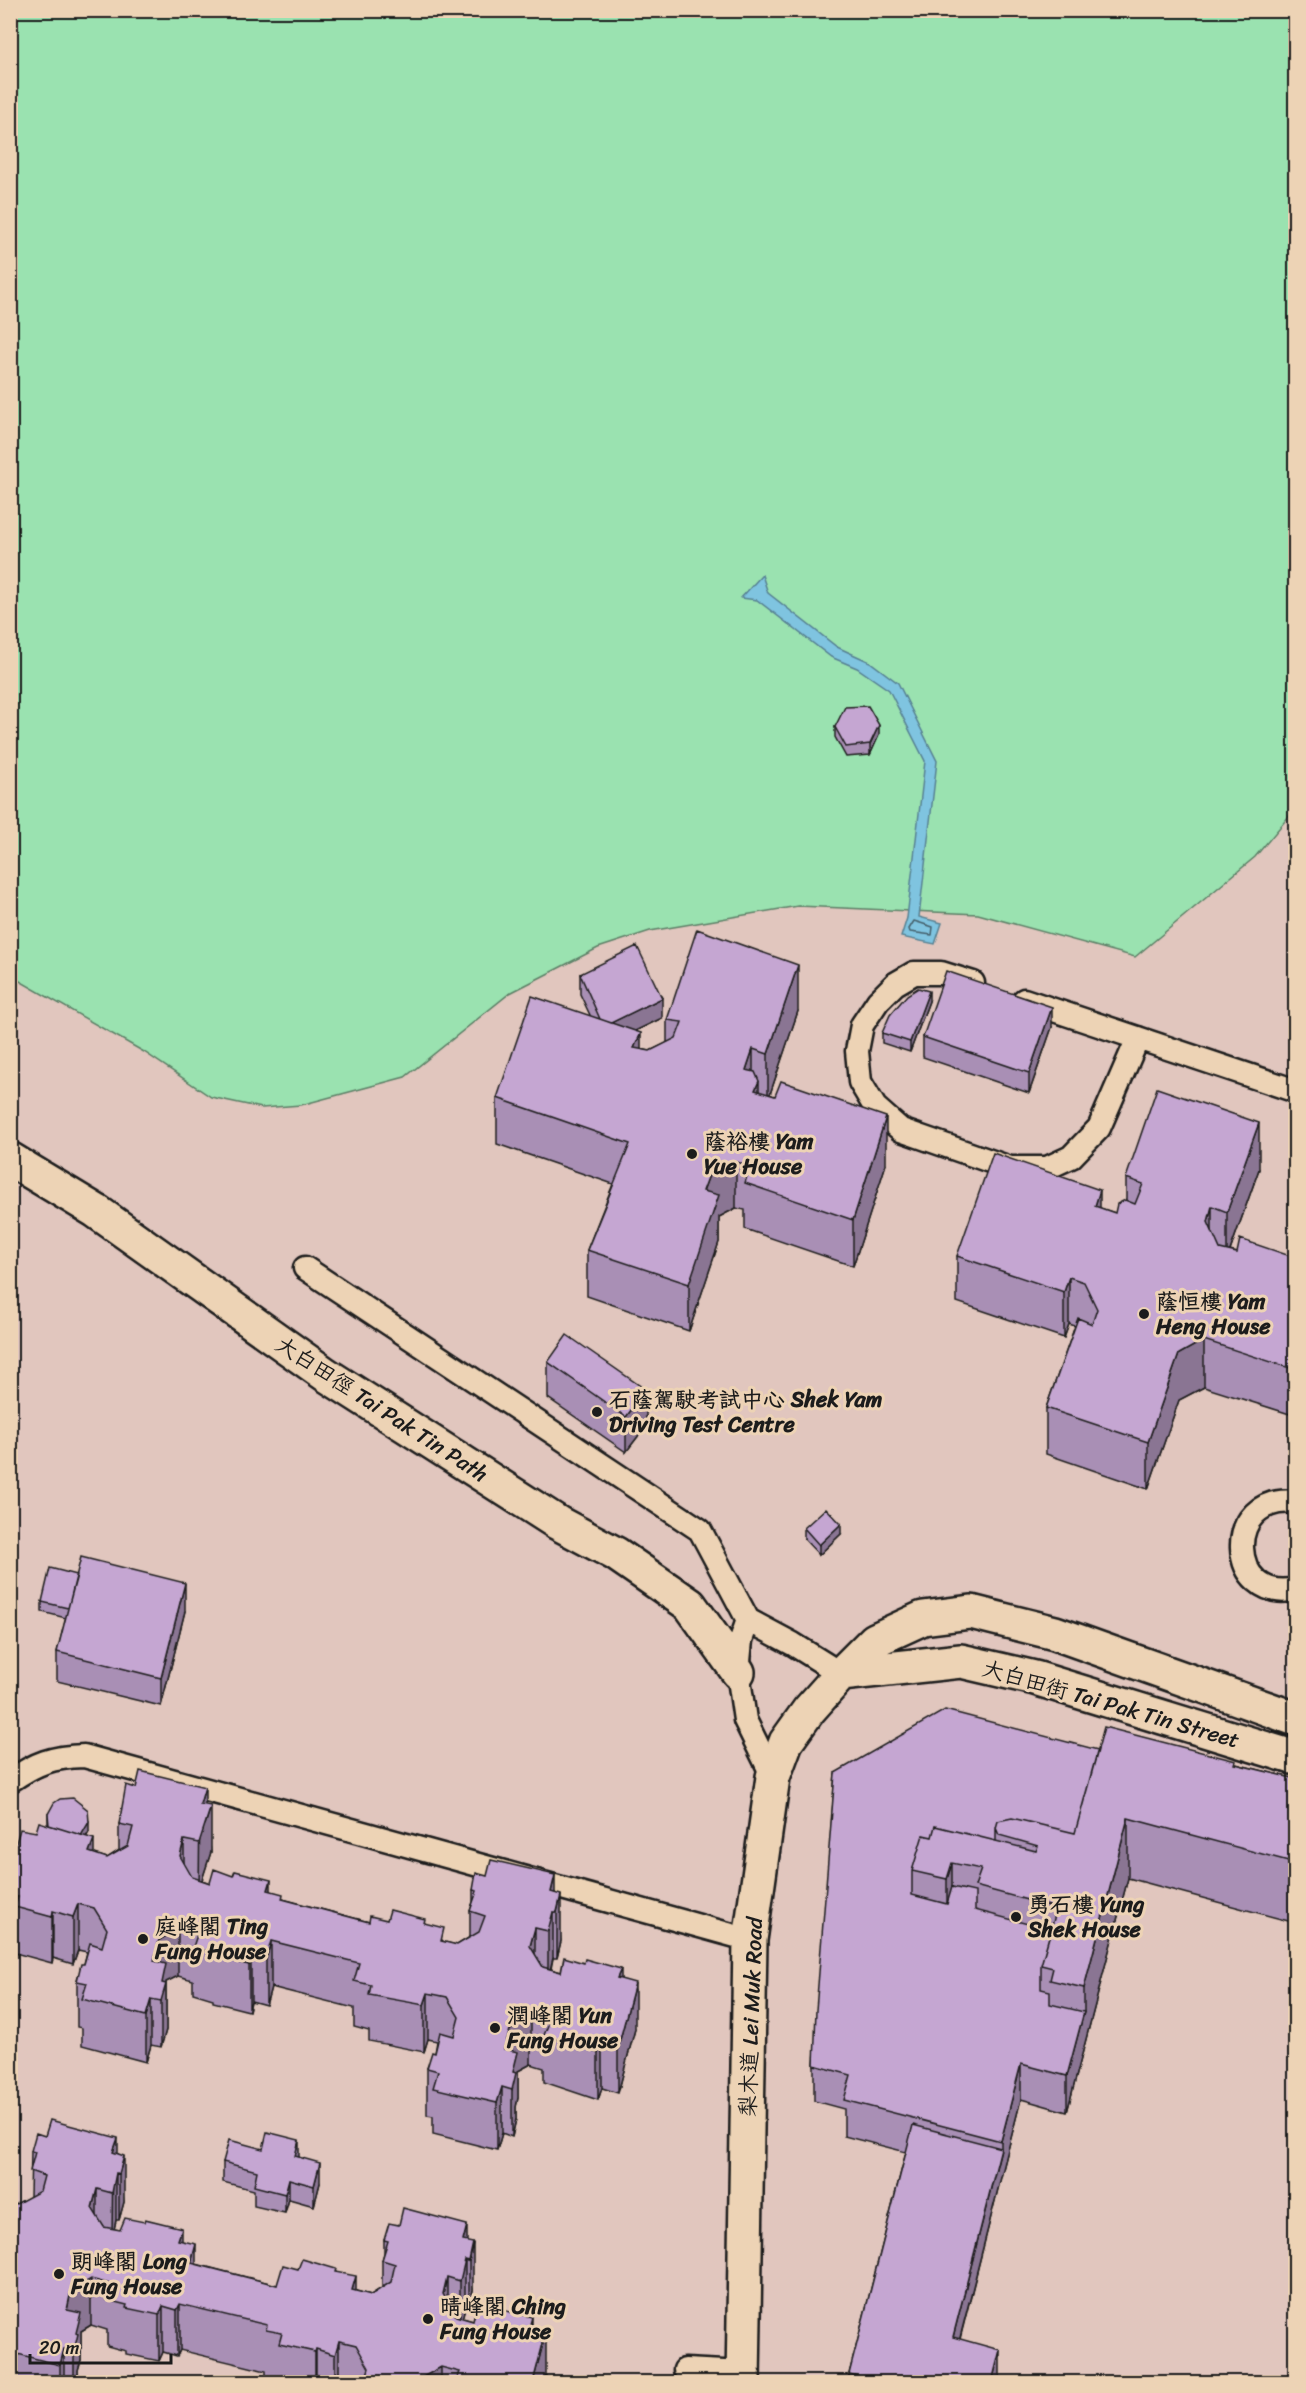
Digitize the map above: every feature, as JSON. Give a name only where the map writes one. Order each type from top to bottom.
[{"type":"street","name":"大白田徑 Tai Pak Tin Path","points":[[10,1159],[96,1210],[325,1374],[558,1523],[616,1554],[690,1605],[738,1672]]},
{"type":"street","name":"大白田街 Tai Pak Tin Street","points":[[841,1674],[875,1640],[923,1618],[971,1612],[1055,1634],[1296,1719]]},
{"type":"street","name":"大白田街 Tai Pak Tin Street","points":[[841,1674],[961,1661],[1035,1678],[1296,1758]]},
{"type":"street","name":"梨木道 Lei Muk Road","points":[[743,2378],[750,1940],[773,1777],[786,1742],[809,1710],[841,1674]]},
{"type":"lane","points":[[1138,1038],[1099,1128],[1071,1156],[1047,1168],[1010,1168],[901,1130],[875,1107],[860,1082],[857,1051],[862,1025],[878,1001],[895,984],[914,973],[941,973],[1138,1038],[1296,1091]]},
{"type":"lane","points":[[305,1268],[700,1530],[748,1620],[793,1644],[841,1674]]},
{"type":"lane","points":[[1296,1502],[1283,1501],[1266,1506],[1251,1516],[1243,1532],[1240,1549],[1245,1566],[1255,1580],[1271,1589],[1288,1591],[1296,1589]]},
{"type":"lane","name":"大白田徑 Tai Pak Tin Path","points":[[748,1620],[741,1640],[738,1672],[746,1720],[773,1777]]},
{"type":"lane","points":[[10,1781],[30,1767],[57,1757],[84,1756],[750,1940]]},
{"type":"lane","points":[[685,2370],[743,2378]]},
{"type":"green space","points":[[11,11],[1295,11],[1295,809],[1255,857],[1135,957],[978,914],[798,906],[650,931],[598,948],[510,993],[405,1077],[301,1105],[262,1108],[211,1097],[144,1052],[11,976]]},
{"type":"water","points":[[762,575],[768,593],[837,647],[870,662],[898,683],[937,761],[919,917],[942,923],[935,944],[901,937],[907,918],[925,761],[889,690],[857,668],[831,657],[757,600],[741,598]]},
{"type":"building","points":[[868,706],[879,725],[870,744],[846,747],[835,727],[845,707]]},
{"type":"building","name":"蔭裕樓 Yam Yue House","points":[[697,929],[798,965],[768,1054],[753,1049],[746,1070],[755,1072],[759,1081],[755,1090],[775,1096],[781,1081],[886,1117],[853,1220],[745,1183],[750,1165],[736,1162],[709,1175],[703,1191],[719,1195],[689,1284],[587,1250],[630,1144],[497,1098],[532,996],[641,1033],[634,1048],[650,1051],[676,1038],[682,1022],[667,1020]]},
{"type":"building","points":[[637,946],[662,998],[611,1023],[600,1019],[580,974]]},
{"type":"building","points":[[946,971],[1052,1007],[1029,1073],[923,1037]]},
{"type":"building","points":[[918,988],[929,991],[910,1042],[882,1033],[890,1015],[907,995]]},
{"type":"building","name":"蔭恒樓 Yam Heng House","points":[[1157,1088],[1259,1123],[1227,1212],[1212,1206],[1208,1222],[1220,1249],[1237,1253],[1240,1239],[1296,1258],[1296,1370],[1204,1340],[1179,1354],[1148,1442],[1046,1408],[1078,1318],[1092,1324],[1097,1309],[1084,1282],[1069,1277],[1064,1292],[957,1256],[993,1153],[1100,1190],[1095,1206],[1115,1213],[1117,1204],[1125,1200],[1135,1204],[1143,1184],[1126,1178]]},
{"type":"building","points":[[567,1335],[646,1390],[626,1417],[548,1362]]},
{"type":"building","points":[[826,1508],[841,1524],[819,1545],[804,1528]]},
{"type":"building","points":[[81,1557],[185,1583],[161,1678],[57,1652]]},
{"type":"building","points":[[50,1568],[77,1575],[68,1608],[42,1602]]},
{"type":"building","points":[[945,1710],[1098,1750],[1075,1833],[1012,1818],[998,1821],[996,1841],[935,1826],[932,1837],[923,1835],[912,1871],[912,1895],[947,1904],[952,1887],[975,1892],[975,1910],[1051,1930],[1041,1965],[1041,1989],[1050,1991],[1050,2004],[1084,2012],[1067,2076],[1021,2064],[1001,2141],[844,2100],[851,2075],[814,2065],[816,2010],[835,1773]]},
{"type":"building","points":[[1104,1727],[1296,1779],[1296,1863],[1128,1818],[1084,1988],[1050,1980],[1053,1968],[1041,1965],[1057,1908],[975,1886],[981,1869],[952,1863],[947,1879],[912,1871],[923,1835],[932,1837],[935,1826],[1036,1851],[1038,1846],[999,1835],[996,1828],[998,1821],[1012,1818],[1075,1833]]},
{"type":"building","points":[[140,1771],[205,1787],[200,1804],[211,1806],[199,1843],[184,1840],[180,1856],[192,1877],[210,1883],[214,1869],[233,1876],[235,1871],[271,1880],[268,1890],[283,1894],[282,1899],[369,1922],[370,1916],[387,1920],[390,1910],[425,1919],[424,1923],[444,1928],[441,1941],[457,1945],[479,1932],[485,1916],[470,1911],[477,1891],[473,1890],[476,1873],[487,1876],[491,1860],[555,1875],[551,1892],[561,1895],[557,1912],[553,1912],[548,1931],[535,1928],[530,1946],[543,1967],[561,1972],[564,1957],[584,1963],[585,1959],[621,1969],[617,1978],[635,1983],[618,2047],[602,2042],[598,2053],[544,2035],[549,2023],[531,2018],[510,2030],[504,2049],[518,2052],[513,2072],[516,2073],[512,2090],[502,2087],[497,2103],[433,2088],[438,2071],[427,2068],[432,2052],[435,2053],[440,2032],[454,2036],[459,2017],[447,1997],[428,1993],[424,2005],[369,1995],[371,1985],[354,1981],[359,1963],[271,1941],[266,1959],[251,1954],[249,1965],[213,1956],[214,1953],[193,1947],[197,1935],[178,1929],[159,1940],[154,1961],[166,1964],[162,1983],[166,1984],[161,2001],[151,1999],[146,2016],[82,1999],[87,1983],[77,1981],[81,1964],[84,1964],[90,1943],[102,1947],[107,1929],[94,1908],[78,1904],[73,1917],[53,1911],[52,1917],[15,1907],[18,1897],[10,1896],[10,1864],[20,1829],[36,1832],[39,1822],[94,1839],[89,1852],[107,1858],[128,1846],[133,1827],[119,1824],[126,1785],[136,1788]]},
{"type":"building","points":[[73,1798],[88,1810],[89,1822],[81,1835],[49,1825],[48,1814],[54,1803],[60,1799]]},
{"type":"building","points":[[50,2120],[118,2138],[113,2152],[124,2156],[119,2174],[116,2173],[112,2193],[97,2189],[92,2208],[104,2227],[120,2230],[125,2218],[144,2222],[145,2219],[182,2228],[178,2240],[196,2244],[191,2263],[277,2285],[283,2265],[298,2269],[302,2259],[336,2269],[335,2272],[356,2276],[352,2290],[371,2295],[391,2282],[395,2264],[382,2260],[388,2241],[384,2240],[389,2223],[399,2225],[403,2208],[467,2225],[463,2241],[473,2243],[469,2261],[465,2260],[460,2281],[447,2277],[443,2294],[456,2316],[473,2321],[476,2307],[532,2317],[529,2328],[546,2332],[533,2382],[456,2382],[460,2372],[441,2367],[421,2378],[420,2382],[365,2382],[369,2368],[356,2345],[339,2341],[335,2355],[316,2349],[315,2352],[279,2344],[282,2333],[266,2330],[267,2325],[180,2304],[177,2310],[163,2306],[159,2315],[126,2308],[127,2305],[107,2300],[110,2284],[91,2279],[71,2291],[67,2310],[81,2313],[76,2333],[78,2334],[74,2351],[64,2349],[60,2365],[10,2352],[10,2295],[13,2296],[18,2278],[10,2266],[10,2202],[16,2204],[40,2191],[44,2176],[30,2171],[35,2152],[31,2151],[36,2133],[45,2136]]},
{"type":"building","points":[[913,2125],[1001,2148],[953,2337],[1000,2350],[992,2382],[856,2382],[858,2376],[849,2374]]},
{"type":"building","points":[[267,2132],[299,2140],[295,2156],[320,2163],[314,2186],[289,2179],[285,2194],[254,2186],[257,2171],[223,2162],[229,2140],[263,2149]]},
{"type":"place","name":"蔭裕樓 Yam Yue House","points":[[692,1154]]},
{"type":"place","name":"蔭恒樓 Yam Heng House","points":[[1144,1314]]},
{"type":"place","name":"石蔭駕駛考試中心 Shek Yam Driving Test Centre","points":[[597,1412]]},
{"type":"place","name":"勇石樓 Yung Shek House","points":[[1016,1917]]},
{"type":"place","name":"庭峰閣 Ting Fung House","points":[[143,1939]]},
{"type":"place","name":"潤峰閣 Yun Fung House","points":[[495,2028]]},
{"type":"place","name":"朗峰閣 Long Fung House","points":[[59,2274]]},
{"type":"place","name":"晴峰閣 Ching Fung House","points":[[428,2319]]}]
